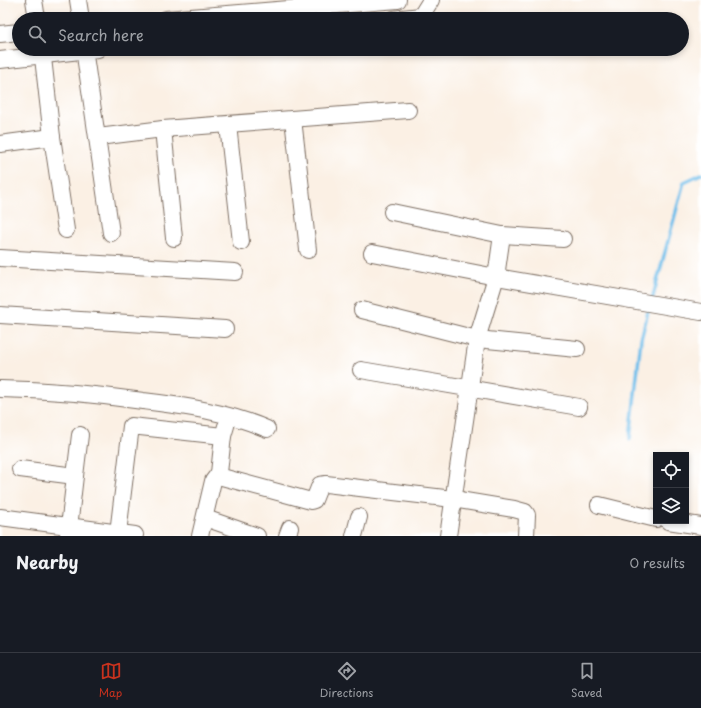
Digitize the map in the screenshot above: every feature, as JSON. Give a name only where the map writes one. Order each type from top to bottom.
[{"type":"street","points":[[34,0],[36,12]]},
{"type":"street","points":[[78,0],[80,12]]},
{"type":"street","points":[[251,12],[398,0]]},
{"type":"street","points":[[424,12],[431,0]]},
{"type":"street","points":[[0,34],[12,33]]},
{"type":"street","points":[[0,60],[21,56]]},
{"type":"street","points":[[42,56],[52,137],[66,230]]},
{"type":"street","points":[[90,56],[98,137],[111,233]]},
{"type":"street","points":[[98,137],[163,129],[408,110]]},
{"type":"street","points":[[293,119],[308,250]]},
{"type":"street","points":[[228,124],[241,242]]},
{"type":"street","points":[[163,129],[174,238]]},
{"type":"street","points":[[0,144],[52,137]]},
{"type":"street","points":[[392,212],[502,235],[563,239]]},
{"type":"street","points":[[448,536],[477,339],[496,277],[502,235]]},
{"type":"street","points":[[372,253],[496,277],[701,312]]},
{"type":"street","points":[[0,258],[235,272]]},
{"type":"street","points":[[362,310],[477,339],[578,349]]},
{"type":"street","points":[[0,314],[225,329]]},
{"type":"street","points":[[361,370],[578,407]]},
{"type":"street","points":[[0,389],[99,395],[204,409],[230,415],[267,429]]},
{"type":"street","points":[[200,536],[214,481],[219,473],[223,436],[230,415]]},
{"type":"street","points":[[118,533],[131,426],[223,436]]},
{"type":"street","points":[[69,532],[80,435]]},
{"type":"street","points":[[20,470],[75,476]]},
{"type":"street","points":[[219,473],[222,477],[311,501],[314,500],[320,485],[326,484],[453,499],[524,512],[527,515],[526,536]]},
{"type":"street","points":[[599,505],[653,518]]},
{"type":"street","points":[[0,517],[69,532],[118,533],[135,535]]},
{"type":"street","points":[[354,536],[359,517]]},
{"type":"street","points":[[205,518],[257,536]]},
{"type":"street","points":[[688,524],[701,526]]},
{"type":"waterway","points":[[652,300],[684,182],[701,174]]},
{"type":"waterway","points":[[630,439],[641,339],[649,308]]}]
